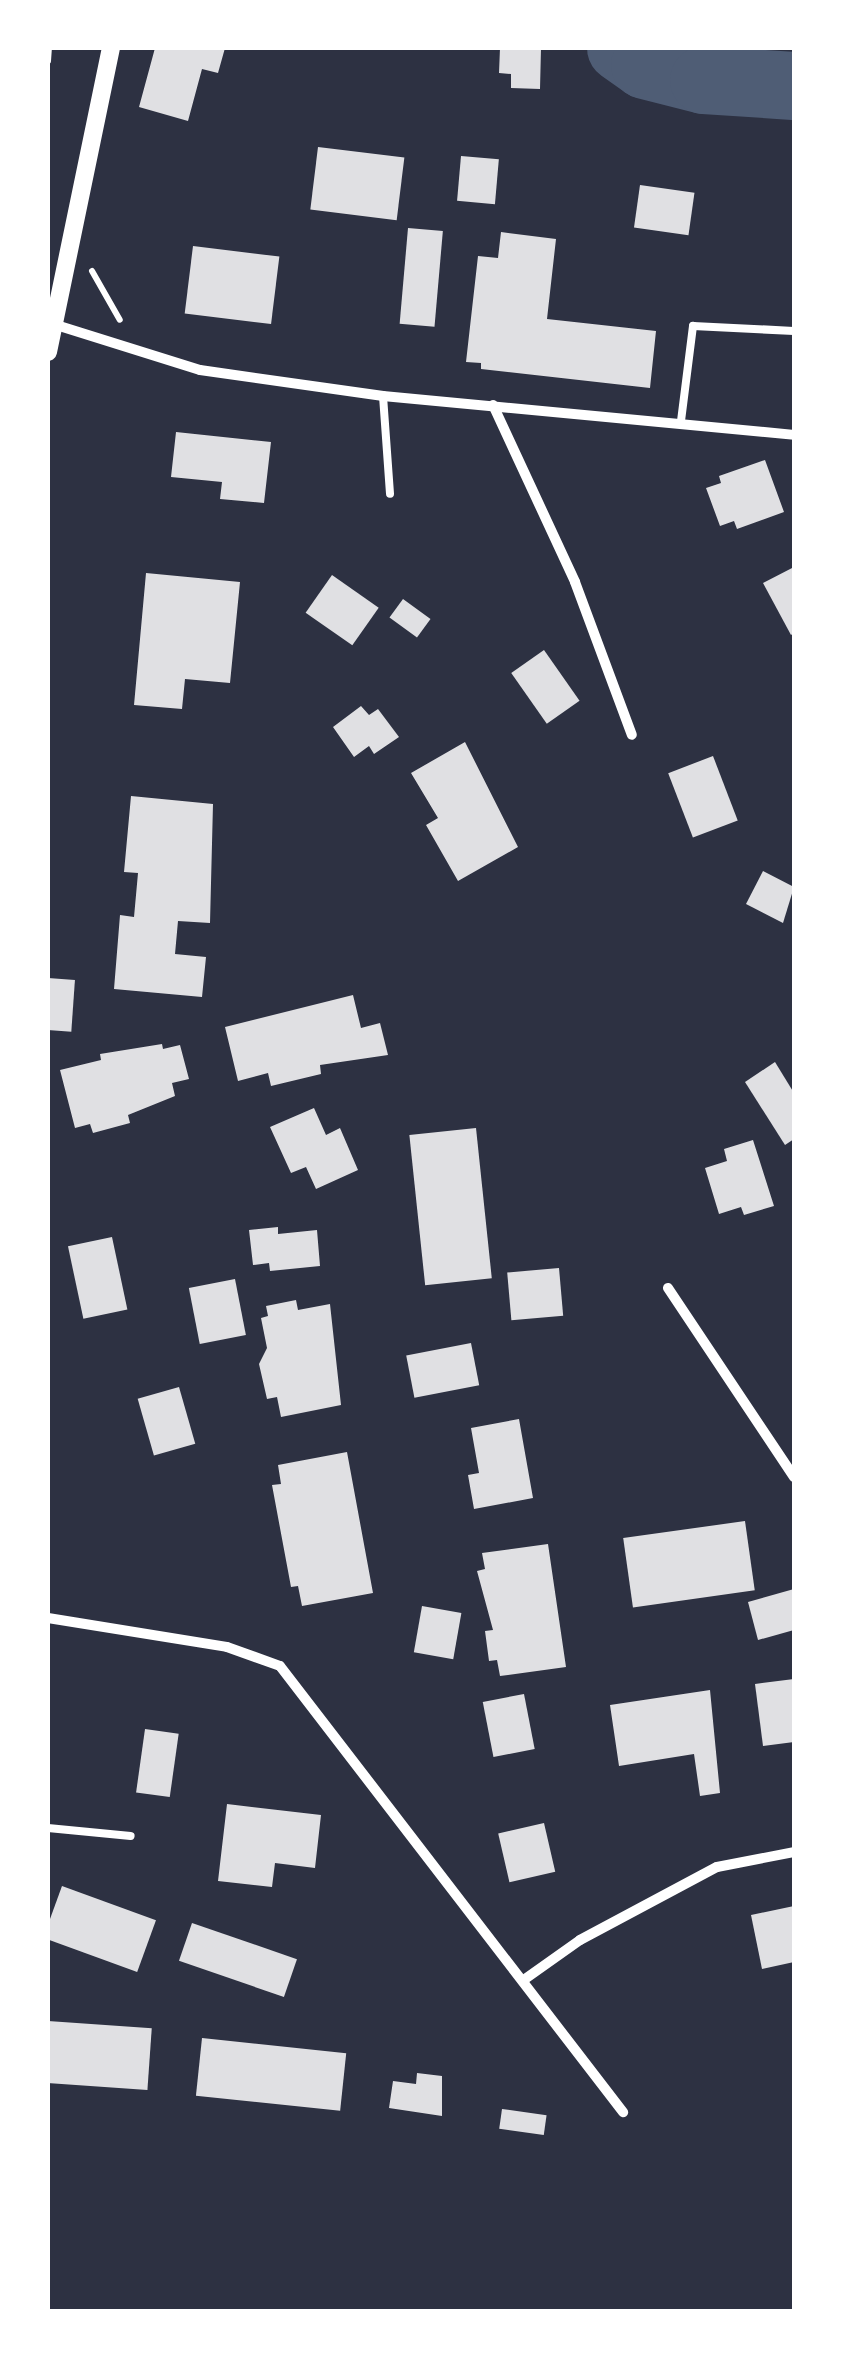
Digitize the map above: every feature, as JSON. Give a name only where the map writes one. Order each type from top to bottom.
[{"type":"street","points":[[48,352],[111,48]]},
{"type":"street","points":[[53,324],[200,370],[382,396],[794,434]]},
{"type":"street","points":[[494,405],[575,582],[632,735]]},
{"type":"street","points":[[668,1288],[794,1476]]},
{"type":"street","points":[[48,1618],[227,1647],[280,1666],[623,2112]]},
{"type":"street","points":[[525,1980],[580,1940],[716,1866],[794,1852]]},
{"type":"lane","points":[[681,421],[694,326],[794,331]]},
{"type":"lane","points":[[382,396],[390,494]]},
{"type":"lane","points":[[48,1828],[131,1836]]},
{"type":"path","points":[[48,60],[49,48]]},
{"type":"path","points":[[64,265],[95,271],[134,349]]},
{"type":"building","points":[[155,48],[225,48],[218,73],[202,69],[188,121],[139,107]]},
{"type":"building","points":[[500,48],[541,48],[540,89],[511,88],[511,74],[499,73]]},
{"type":"building","points":[[318,147],[404,158],[397,220],[310,210]]},
{"type":"building","points":[[461,156],[499,159],[495,204],[457,201]]},
{"type":"building","points":[[640,185],[694,193],[688,235],[634,228]]},
{"type":"building","points":[[408,228],[443,231],[434,327],[400,324]]},
{"type":"building","points":[[501,232],[556,239],[547,319],[656,331],[650,388],[481,369],[481,363],[466,362],[478,256],[498,258]]},
{"type":"building","points":[[193,246],[279,257],[271,324],[185,313]]},
{"type":"building","points":[[176,432],[271,442],[264,503],[220,499],[222,482],[171,477]]},
{"type":"building","points":[[765,460],[784,512],[737,529],[734,521],[720,526],[706,488],[721,483],[719,476]]},
{"type":"building","points":[[794,567],[794,633],[791,635],[763,583]]},
{"type":"building","points":[[146,573],[240,582],[230,683],[185,679],[182,709],[134,705]]},
{"type":"building","points":[[332,575],[379,608],[352,645],[306,613]]},
{"type":"building","points":[[403,599],[431,619],[417,638],[389,618]]},
{"type":"building","points":[[544,650],[580,701],[547,724],[511,673]]},
{"type":"building","points":[[361,706],[369,715],[378,709],[399,737],[374,754],[369,746],[354,757],[333,727]]},
{"type":"building","points":[[465,742],[518,847],[458,881],[426,825],[438,818],[411,773]]},
{"type":"building","points":[[713,756],[738,820],[693,838],[668,773]]},
{"type":"building","points":[[131,796],[213,804],[210,923],[178,921],[175,954],[206,957],[202,997],[114,989],[120,915],[134,917],[138,873],[124,872]]},
{"type":"building","points":[[763,871],[794,887],[783,923],[746,904]]},
{"type":"building","points":[[48,978],[75,980],[71,1032],[48,1030]]},
{"type":"building","points":[[353,995],[361,1028],[380,1023],[388,1055],[320,1065],[321,1074],[271,1086],[268,1073],[238,1081],[225,1027]]},
{"type":"building","points":[[162,1044],[163,1049],[180,1045],[189,1079],[172,1083],[175,1096],[128,1115],[130,1123],[93,1133],[90,1124],[75,1128],[60,1070],[101,1060],[100,1054]]},
{"type":"building","points":[[775,1062],[794,1093],[794,1139],[785,1145],[745,1082]]},
{"type":"building","points":[[314,1108],[326,1135],[340,1128],[358,1170],[316,1189],[306,1167],[291,1173],[270,1127]]},
{"type":"building","points":[[476,1128],[492,1278],[425,1285],[409,1135]]},
{"type":"building","points":[[753,1140],[774,1206],[744,1215],[741,1207],[719,1214],[705,1168],[727,1161],[724,1149]]},
{"type":"building","points":[[278,1227],[278,1234],[317,1230],[320,1266],[270,1271],[269,1263],[253,1265],[249,1230]]},
{"type":"building","points":[[112,1237],[127,1309],[83,1319],[68,1246]]},
{"type":"building","points":[[559,1268],[563,1316],[511,1320],[507,1273]]},
{"type":"building","points":[[235,1279],[246,1335],[200,1344],[189,1288]]},
{"type":"building","points":[[296,1300],[298,1310],[330,1304],[341,1405],[281,1417],[277,1397],[267,1399],[259,1364],[267,1348],[261,1318],[268,1316],[266,1306]]},
{"type":"building","points":[[471,1343],[479,1385],[414,1398],[406,1356]]},
{"type":"building","points":[[179,1387],[195,1444],[154,1456],[138,1399]]},
{"type":"building","points":[[519,1419],[533,1498],[474,1509],[468,1475],[479,1473],[471,1428]]},
{"type":"building","points":[[347,1452],[373,1593],[302,1606],[298,1586],[291,1587],[272,1485],[281,1484],[278,1465]]},
{"type":"building","points":[[745,1521],[755,1590],[633,1607],[623,1538]]},
{"type":"building","points":[[548,1544],[566,1667],[500,1676],[497,1660],[489,1661],[485,1631],[493,1630],[477,1571],[485,1569],[482,1553]]},
{"type":"building","points":[[794,1589],[794,1630],[758,1640],[748,1602]]},
{"type":"building","points":[[422,1606],[461,1613],[453,1659],[414,1652]]},
{"type":"building","points":[[794,1679],[794,1742],[763,1746],[755,1684]]},
{"type":"building","points":[[710,1690],[720,1793],[700,1796],[694,1754],[619,1766],[610,1705]]},
{"type":"building","points":[[524,1694],[535,1749],[493,1757],[483,1702]]},
{"type":"building","points":[[145,1729],[179,1734],[170,1797],[136,1792]]},
{"type":"building","points":[[227,1804],[321,1815],[315,1868],[275,1863],[272,1887],[218,1881]]},
{"type":"building","points":[[544,1823],[555,1872],[509,1882],[498,1834]]},
{"type":"building","points":[[62,1886],[156,1920],[137,1972],[48,1939],[48,1924]]},
{"type":"building","points":[[794,1906],[794,1962],[762,1969],[751,1915]]},
{"type":"building","points":[[192,1923],[297,1959],[284,1997],[179,1961]]},
{"type":"building","points":[[48,2021],[152,2028],[147,2090],[48,2083]]},
{"type":"building","points":[[202,2038],[346,2053],[340,2111],[196,2096]]},
{"type":"building","points":[[417,2073],[442,2076],[442,2116],[389,2108],[393,2081],[416,2084]]},
{"type":"building","points":[[502,2109],[547,2115],[544,2135],[499,2129]]},
{"type":"waterway","points":[[621,48],[645,65],[704,80],[794,86]]}]
